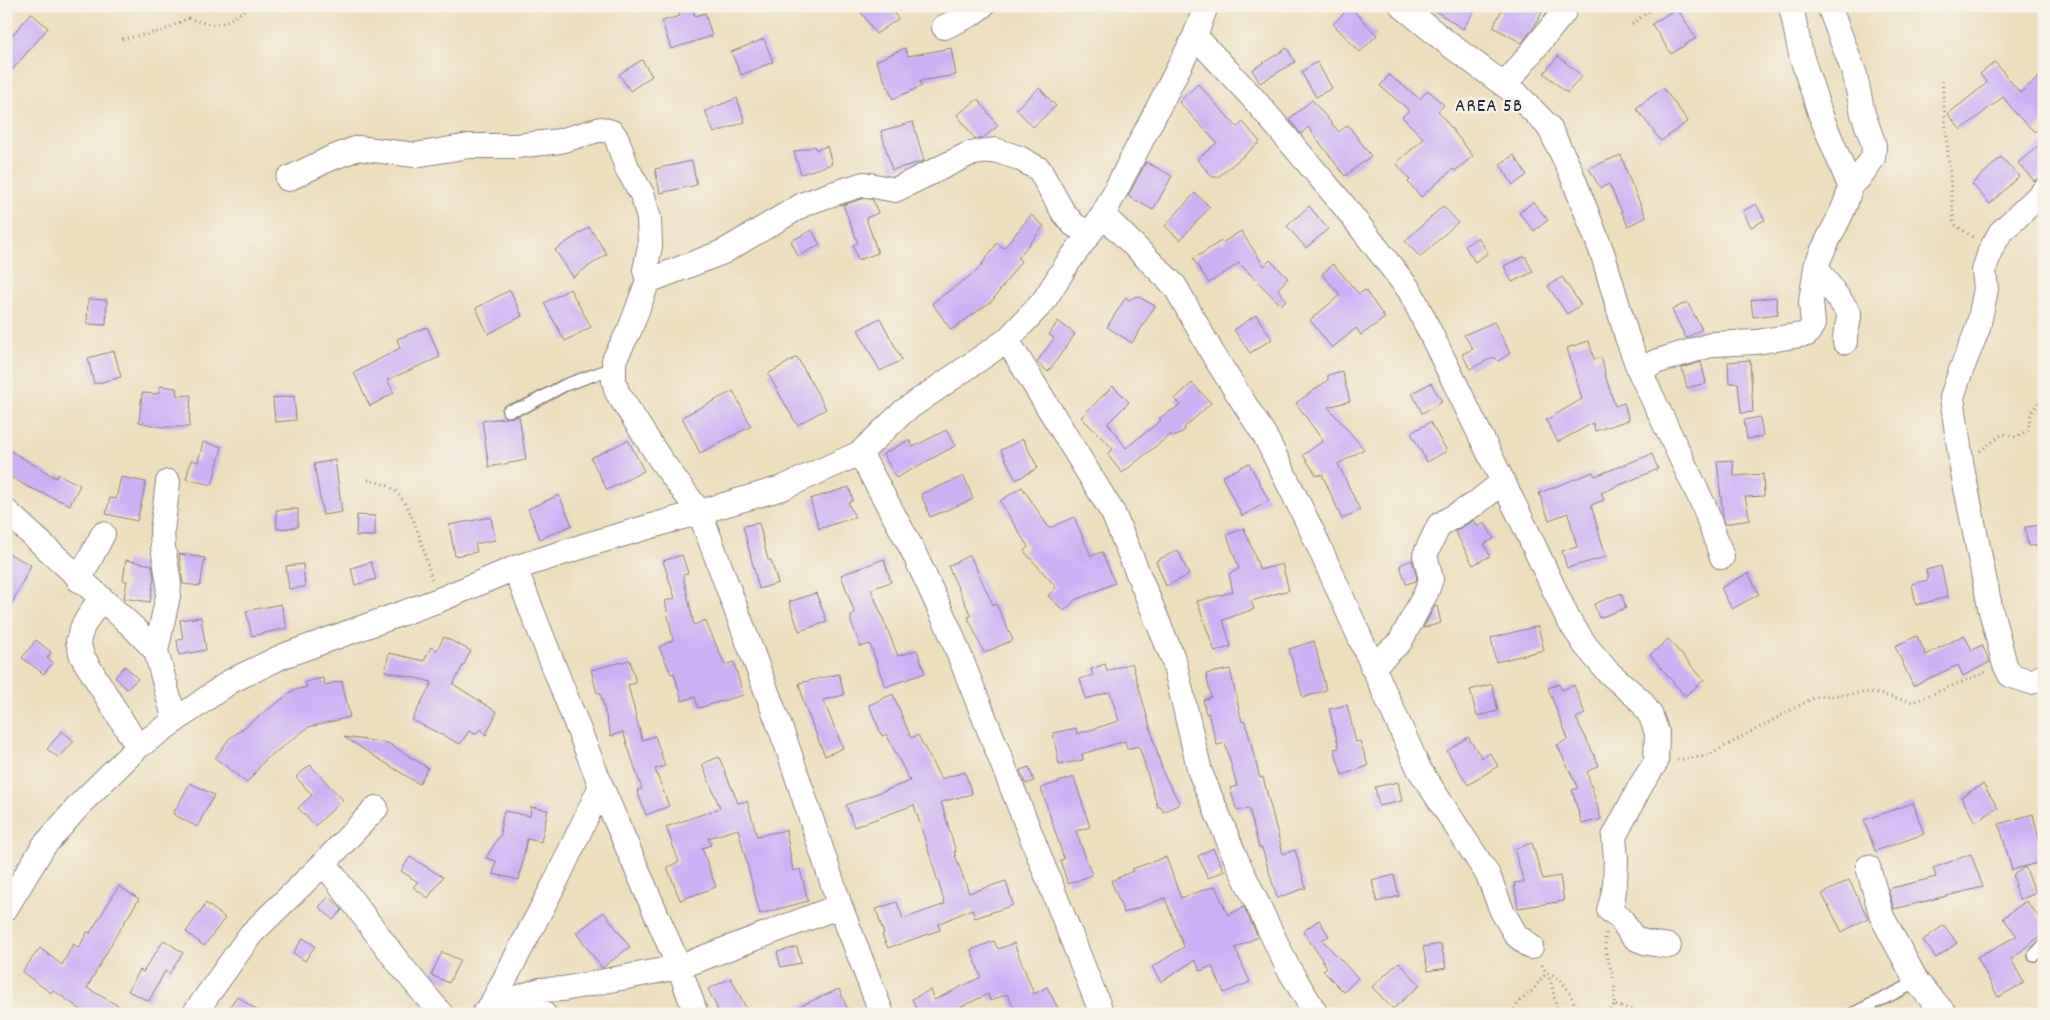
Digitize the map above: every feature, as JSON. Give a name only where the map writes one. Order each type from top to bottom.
[{"type":"street","points":[[944,26],[970,15],[982,6]]},
{"type":"street","points":[[6,908],[43,847],[84,801],[138,747],[231,681],[283,656],[439,600],[515,568],[782,488],[860,453],[904,411],[1007,340],[1043,302],[1096,224],[1195,36],[1206,6]]},
{"type":"street","points":[[1402,6],[1450,45],[1518,95],[1549,127],[1554,135],[1570,170],[1603,255],[1626,336],[1640,372],[1704,506],[1722,557]]},
{"type":"street","points":[[1505,86],[1564,12],[1564,6]]},
{"type":"street","points":[[1791,6],[1801,55],[1821,116],[1850,186]]},
{"type":"street","points":[[1640,372],[1655,362],[1714,344],[1756,342],[1807,334],[1812,324],[1811,302],[1816,267],[1821,253],[1842,215],[1850,186],[1859,178],[1874,158],[1874,145],[1863,114],[1855,75],[1828,6]]},
{"type":"street","points":[[1195,36],[1252,97],[1341,202],[1410,291],[1568,619],[1586,646],[1608,671],[1641,701],[1652,716],[1657,733],[1656,762],[1641,785],[1614,836],[1616,859],[1615,884],[1614,897],[1609,910],[1624,920],[1631,934],[1639,941],[1669,946]]},
{"type":"street","points":[[288,178],[358,148],[415,155],[469,146],[516,146],[560,141],[601,130],[612,132],[617,139],[627,168],[643,196],[649,219],[650,246],[645,270],[648,281],[630,329],[614,360],[613,368],[617,392],[660,459],[700,513],[787,746],[840,906],[882,1014]]},
{"type":"street","points":[[648,281],[723,252],[804,204],[829,194],[864,184],[895,190],[969,154],[995,150],[1019,158],[1039,169],[1063,212],[1074,225],[1096,224],[1175,286],[1214,356],[1265,436],[1312,531],[1419,769],[1488,875],[1502,911],[1516,935],[1531,947]]},
{"type":"street","points":[[2044,191],[2000,233],[1990,250],[1984,271],[1986,289],[1978,328],[1952,397],[1962,468],[1990,607],[2005,665],[2010,675],[2031,682],[2044,677]]},
{"type":"street","points":[[1816,267],[1849,313],[1850,319],[1844,334],[1845,342]]},
{"type":"street","points":[[1007,340],[1113,513],[1174,661],[1200,772],[1237,861],[1283,958],[1316,1014]]},
{"type":"street","points":[[860,453],[912,549],[949,629],[1102,1014]]},
{"type":"street","points":[[168,482],[162,547],[169,584],[156,651],[175,721]]},
{"type":"street","points":[[1372,667],[1400,642],[1426,593],[1431,580],[1424,555],[1439,525],[1475,504],[1503,482]]},
{"type":"street","points":[[6,511],[135,629],[156,651]]},
{"type":"street","points":[[80,580],[103,534]]},
{"type":"street","points":[[515,568],[601,786],[679,967],[696,1014]]},
{"type":"street","points":[[100,598],[83,626],[78,641],[82,656],[138,747]]},
{"type":"street","points":[[487,1010],[556,881],[601,786]]},
{"type":"street","points":[[194,1014],[251,934],[324,863],[376,808]]},
{"type":"street","points":[[324,863],[398,962],[441,1014]]},
{"type":"street","points":[[1868,867],[1882,917],[1917,982],[1945,1014]]},
{"type":"street","points":[[487,1010],[540,990],[563,989],[679,967],[840,906]]},
{"type":"street","points":[[523,996],[544,1014]]},
{"type":"lane","points":[[508,410],[526,406],[565,385],[613,368]]},
{"type":"lane","points":[[2034,955],[2044,945]]},
{"type":"lane","points":[[1852,1014],[1917,982]]},
{"type":"path","points":[[122,39],[163,31],[188,18],[208,25],[223,24],[251,6]]},
{"type":"path","points":[[1632,24],[1656,6]]},
{"type":"path","points":[[1942,81],[1954,224],[1990,250]]},
{"type":"path","points":[[1962,468],[1986,446],[2003,434],[2016,437],[2028,430],[2031,413],[2044,396]]},
{"type":"path","points":[[368,480],[388,486],[403,498],[417,533],[439,600]]},
{"type":"path","points":[[1656,762],[1707,756],[1815,698],[1870,692],[1913,702],[2005,665]]},
{"type":"path","points":[[1607,1014],[1614,1005],[1615,991],[1613,974],[1606,956],[1605,937],[1609,910]]},
{"type":"path","points":[[1531,947],[1551,982],[1558,1014]]},
{"type":"path","points":[[1512,1014],[1520,999],[1533,990],[1539,980],[1547,974],[1557,975],[1562,980],[1580,1014]]},
{"type":"path","points":[[1614,1005],[1645,1013],[1671,1013]]},
{"type":"building","points":[[677,6],[692,6],[695,16],[705,13],[712,36],[671,49],[662,21],[680,16]]},
{"type":"building","points":[[857,6],[889,6],[898,19],[876,34]]},
{"type":"building","points":[[1428,6],[1477,6],[1463,29]]},
{"type":"building","points":[[1504,6],[1530,6],[1542,13],[1522,43],[1493,27]]},
{"type":"building","points":[[1350,7],[1377,35],[1360,52],[1333,24]]},
{"type":"building","points":[[1677,8],[1696,38],[1671,54],[1652,24]]},
{"type":"building","points":[[31,13],[48,28],[6,77],[6,43]]},
{"type":"building","points":[[764,39],[773,62],[741,75],[731,52]]},
{"type":"building","points":[[905,48],[908,56],[951,48],[956,75],[920,81],[922,86],[893,99],[876,61]]},
{"type":"building","points":[[1287,48],[1295,62],[1260,83],[1252,70]]},
{"type":"building","points":[[1558,56],[1582,76],[1567,93],[1544,73]]},
{"type":"building","points":[[642,60],[652,76],[630,91],[619,74]]},
{"type":"building","points":[[1317,62],[1332,88],[1316,97],[1301,72]]},
{"type":"building","points":[[1995,62],[2020,93],[2044,73],[2044,122],[2035,132],[2017,115],[2003,97],[1961,130],[1948,114],[1987,83],[1980,74]]},
{"type":"building","points":[[1389,75],[1420,99],[1428,90],[1444,105],[1438,111],[1473,156],[1455,171],[1453,169],[1421,197],[1408,182],[1410,180],[1396,163],[1424,139],[1402,117],[1409,110],[1380,86]]},
{"type":"building","points":[[1198,84],[1237,127],[1243,122],[1260,142],[1218,177],[1212,177],[1197,159],[1217,143],[1179,102]]},
{"type":"building","points":[[1039,88],[1056,106],[1033,127],[1016,109]]},
{"type":"building","points":[[1663,88],[1688,121],[1661,141],[1636,108]]},
{"type":"building","points":[[737,98],[745,122],[714,133],[705,111]]},
{"type":"building","points":[[978,99],[998,126],[983,138],[975,139],[957,115]]},
{"type":"building","points":[[1312,100],[1339,132],[1348,125],[1371,156],[1345,176],[1308,127],[1301,134],[1289,119]]},
{"type":"building","points":[[913,122],[924,161],[892,170],[881,131]]},
{"type":"building","points":[[2044,141],[2044,174],[2034,181],[2018,163]]},
{"type":"building","points":[[815,146],[816,150],[827,146],[832,164],[801,174],[794,152]]},
{"type":"building","points":[[1514,155],[1527,175],[1513,185],[1500,164]]},
{"type":"building","points":[[1621,155],[1646,217],[1628,226],[1609,184],[1600,188],[1589,168]]},
{"type":"building","points":[[2001,157],[2019,176],[1990,204],[1972,184]]},
{"type":"building","points":[[692,161],[697,185],[660,193],[655,169]]},
{"type":"building","points":[[1146,162],[1172,176],[1153,210],[1128,196]]},
{"type":"building","points":[[1195,193],[1210,207],[1180,240],[1165,226]]},
{"type":"building","points":[[865,198],[873,200],[878,213],[866,218],[878,253],[858,260],[853,245],[858,243],[843,205]]},
{"type":"building","points":[[1533,202],[1548,220],[1534,231],[1519,213]]},
{"type":"building","points":[[1756,204],[1765,220],[1751,227],[1743,211]]},
{"type":"building","points":[[1309,206],[1328,229],[1306,248],[1287,226]]},
{"type":"building","points":[[1443,206],[1458,222],[1420,257],[1405,241]]},
{"type":"building","points":[[1031,215],[1044,226],[1018,258],[1021,261],[992,301],[951,330],[932,303],[977,271],[997,243],[1004,248]]},
{"type":"building","points":[[589,227],[607,254],[573,277],[555,250]]},
{"type":"building","points":[[812,230],[820,245],[798,256],[791,241]]},
{"type":"building","points":[[1241,231],[1264,266],[1270,260],[1288,278],[1278,289],[1286,300],[1281,305],[1239,263],[1209,283],[1193,259]]},
{"type":"building","points":[[1478,237],[1488,253],[1475,262],[1465,246]]},
{"type":"building","points":[[1525,256],[1533,272],[1512,282],[1504,266]]},
{"type":"building","points":[[1333,264],[1359,294],[1365,290],[1385,318],[1361,335],[1356,328],[1332,348],[1310,320],[1340,295],[1322,274]]},
{"type":"building","points":[[1562,277],[1581,305],[1567,314],[1548,286]]},
{"type":"building","points":[[570,289],[591,327],[565,341],[544,303]]},
{"type":"building","points":[[510,290],[522,316],[488,334],[476,308]]},
{"type":"building","points":[[1137,296],[1155,306],[1132,343],[1107,327],[1126,297],[1129,300]]},
{"type":"building","points":[[1776,297],[1778,314],[1753,317],[1751,300]]},
{"type":"building","points":[[88,299],[107,300],[106,325],[87,324]]},
{"type":"building","points":[[1687,302],[1702,329],[1686,338],[1672,310]]},
{"type":"building","points":[[1256,315],[1272,339],[1250,353],[1234,330]]},
{"type":"building","points":[[880,318],[902,360],[880,371],[858,330]]},
{"type":"building","points":[[1058,321],[1075,334],[1048,372],[1037,362],[1054,338],[1049,335]]},
{"type":"building","points":[[1494,322],[1510,353],[1498,361],[1494,357],[1470,369],[1462,354],[1473,349],[1464,335]]},
{"type":"building","points":[[427,327],[440,357],[387,380],[394,393],[370,406],[354,373],[400,348],[397,339]]},
{"type":"building","points":[[1589,341],[1594,359],[1601,357],[1615,406],[1624,403],[1629,420],[1595,431],[1593,423],[1558,442],[1546,420],[1582,399],[1567,348]]},
{"type":"building","points":[[114,351],[121,377],[94,384],[88,358]]},
{"type":"building","points":[[797,357],[826,409],[797,425],[768,374]]},
{"type":"building","points":[[1750,360],[1753,412],[1741,413],[1738,383],[1729,383],[1728,362]]},
{"type":"building","points":[[1701,362],[1706,383],[1687,388],[1682,368]]},
{"type":"building","points":[[1342,371],[1350,401],[1328,407],[1364,449],[1338,464],[1360,510],[1342,519],[1322,474],[1317,476],[1303,455],[1323,441],[1296,403],[1328,380],[1328,375]]},
{"type":"building","points":[[1192,383],[1211,403],[1184,428],[1185,430],[1176,436],[1170,435],[1122,473],[1107,454],[1113,449],[1081,417],[1113,386],[1129,402],[1108,423],[1126,448],[1161,420],[1159,418],[1181,405],[1175,399]]},
{"type":"building","points":[[1431,383],[1442,402],[1422,413],[1412,393]]},
{"type":"building","points":[[160,386],[176,388],[177,396],[191,395],[189,427],[161,427],[139,422],[142,393],[158,394]]},
{"type":"building","points":[[733,391],[751,426],[700,453],[682,417]]},
{"type":"building","points":[[294,396],[296,420],[275,422],[273,398]]},
{"type":"building","points":[[519,416],[526,460],[489,467],[482,421]]},
{"type":"building","points":[[1760,417],[1763,436],[1747,439],[1744,420]]},
{"type":"building","points":[[1430,422],[1447,451],[1427,462],[1411,433]]},
{"type":"building","points":[[946,430],[955,446],[896,478],[883,454],[909,440],[913,447]]},
{"type":"building","points":[[1023,439],[1038,468],[1016,480],[1001,450]]},
{"type":"building","points":[[628,440],[644,471],[607,490],[591,458]]},
{"type":"building","points":[[203,442],[222,447],[212,485],[186,479],[191,460],[198,462]]},
{"type":"building","points":[[11,451],[56,478],[58,474],[80,485],[70,505],[26,486],[6,474],[6,460]]},
{"type":"building","points":[[1652,454],[1658,469],[1601,493],[1604,500],[1591,505],[1606,557],[1567,568],[1562,551],[1577,547],[1568,513],[1549,520],[1539,493],[1593,472],[1595,476]]},
{"type":"building","points":[[335,460],[342,512],[323,515],[314,464]]},
{"type":"building","points":[[1733,460],[1734,476],[1763,474],[1764,496],[1745,497],[1750,520],[1725,524],[1717,461]]},
{"type":"building","points":[[1249,463],[1269,501],[1242,516],[1222,477]]},
{"type":"building","points":[[964,476],[973,499],[930,517],[921,494]]},
{"type":"building","points":[[121,477],[146,482],[137,521],[106,514],[110,498],[116,499]]},
{"type":"building","points":[[849,487],[853,500],[848,503],[855,517],[819,529],[810,499]]},
{"type":"building","points":[[1022,487],[1049,528],[1074,517],[1091,556],[1102,552],[1115,583],[1075,600],[1064,611],[1048,596],[1056,587],[1024,551],[1028,547],[1000,501]]},
{"type":"building","points":[[559,495],[572,525],[540,539],[528,509]]},
{"type":"building","points":[[298,509],[298,527],[277,529],[276,510]]},
{"type":"building","points":[[357,515],[375,516],[375,536],[356,536]]},
{"type":"building","points":[[491,517],[495,540],[475,544],[477,552],[455,556],[449,525]]},
{"type":"building","points":[[1474,520],[1478,527],[1485,523],[1494,539],[1484,544],[1490,556],[1473,565],[1455,531]]},
{"type":"building","points":[[759,523],[768,560],[771,560],[778,583],[759,589],[743,526]]},
{"type":"building","points":[[2042,525],[2044,545],[2028,546],[2025,527]]},
{"type":"building","points":[[1244,528],[1260,570],[1282,564],[1289,590],[1251,601],[1254,609],[1223,620],[1231,646],[1215,652],[1197,601],[1233,592],[1229,574],[1239,569],[1227,535]]},
{"type":"building","points":[[1178,550],[1189,575],[1166,586],[1156,561]]},
{"type":"building","points":[[6,552],[31,565],[6,615]]},
{"type":"building","points":[[179,554],[205,558],[200,586],[183,584]]},
{"type":"building","points":[[682,555],[688,573],[683,575],[694,625],[705,620],[725,665],[734,662],[743,695],[698,708],[695,697],[682,701],[674,673],[671,674],[659,647],[673,640],[665,601],[675,598],[663,561]]},
{"type":"building","points":[[970,555],[993,605],[996,604],[1013,640],[984,653],[968,617],[971,616],[948,566]]},
{"type":"building","points":[[884,559],[891,582],[871,589],[898,656],[917,650],[925,673],[885,687],[870,644],[861,647],[851,622],[851,616],[855,614],[841,575]]},
{"type":"building","points":[[126,560],[152,565],[154,578],[150,602],[124,598],[127,581],[123,580]]},
{"type":"building","points":[[1412,560],[1417,578],[1416,581],[1406,584],[1400,565]]},
{"type":"building","points":[[371,562],[376,579],[355,585],[351,568]]},
{"type":"building","points":[[303,564],[305,587],[289,589],[286,566]]},
{"type":"building","points":[[1941,566],[1948,597],[1916,605],[1912,584],[1928,580],[1926,570]]},
{"type":"building","points":[[1748,573],[1759,594],[1732,609],[1721,588]]},
{"type":"building","points":[[816,593],[827,622],[799,631],[789,602]]},
{"type":"building","points":[[1621,593],[1626,608],[1599,618],[1594,604]]},
{"type":"building","points":[[281,604],[287,628],[252,636],[246,611]]},
{"type":"building","points":[[1437,606],[1441,623],[1423,628],[1434,607]]},
{"type":"building","points":[[201,617],[206,650],[179,655],[177,640],[183,639],[180,620]]},
{"type":"building","points":[[1538,626],[1544,650],[1496,662],[1491,638]]},
{"type":"building","points":[[1964,635],[1972,650],[1982,645],[1990,662],[1963,676],[1958,665],[1913,686],[1895,646],[1917,636],[1926,655]]},
{"type":"building","points":[[444,637],[471,651],[453,684],[497,712],[486,735],[481,729],[475,734],[469,731],[460,744],[412,720],[432,682],[385,671],[389,653],[424,661],[431,647],[437,650]]},
{"type":"building","points":[[1668,639],[1704,680],[1685,696],[1650,655]]},
{"type":"building","points":[[36,640],[51,652],[47,658],[53,662],[44,674],[22,658]]},
{"type":"building","points":[[1314,641],[1326,690],[1303,698],[1289,649]]},
{"type":"building","points":[[630,660],[636,683],[628,685],[642,740],[655,736],[665,766],[655,769],[669,806],[646,815],[637,790],[642,789],[623,732],[611,736],[600,692],[597,693],[591,670]]},
{"type":"building","points":[[1132,663],[1163,773],[1180,804],[1163,812],[1160,806],[1158,808],[1139,746],[1127,749],[1125,741],[1082,754],[1083,760],[1059,765],[1053,733],[1076,728],[1077,734],[1119,721],[1110,692],[1086,699],[1080,679],[1093,675],[1091,669],[1105,664],[1107,671]]},
{"type":"building","points":[[125,666],[138,679],[127,689],[115,677]]},
{"type":"building","points":[[1230,669],[1242,722],[1245,721],[1260,778],[1263,777],[1283,854],[1295,850],[1306,888],[1277,898],[1262,848],[1259,848],[1249,808],[1237,811],[1230,788],[1237,786],[1225,743],[1217,745],[1203,700],[1211,697],[1206,674]]},
{"type":"building","points":[[839,674],[844,695],[823,700],[843,748],[825,756],[804,704],[799,683]]},
{"type":"building","points":[[323,678],[325,685],[342,681],[350,717],[309,727],[265,760],[247,783],[215,758],[229,739],[294,690],[307,687],[305,682]]},
{"type":"building","points":[[1492,684],[1498,711],[1477,716],[1470,690]]},
{"type":"building","points":[[1559,684],[1562,690],[1574,685],[1585,714],[1576,718],[1599,765],[1587,772],[1601,819],[1582,824],[1572,790],[1578,788],[1557,745],[1568,739],[1548,688]]},
{"type":"building","points":[[893,694],[911,738],[918,735],[941,779],[965,772],[972,794],[941,802],[956,852],[954,852],[969,893],[1006,881],[1013,905],[975,918],[972,909],[938,924],[940,930],[888,948],[882,935],[884,934],[876,909],[897,902],[903,919],[945,904],[914,805],[854,827],[846,805],[910,781],[886,734],[882,736],[869,705]]},
{"type":"building","points":[[1347,705],[1356,742],[1360,741],[1368,766],[1342,775],[1334,749],[1339,748],[1329,709]]},
{"type":"building","points":[[62,731],[74,741],[59,758],[47,749]]},
{"type":"building","points":[[344,737],[388,743],[428,768],[419,784]]},
{"type":"building","points":[[1468,737],[1482,758],[1490,753],[1498,766],[1468,785],[1447,751]]},
{"type":"building","points":[[719,757],[738,803],[747,801],[757,836],[786,830],[793,871],[800,869],[808,901],[760,914],[738,829],[708,838],[711,845],[702,848],[716,887],[680,900],[667,867],[679,862],[666,827],[720,808],[702,764]]},
{"type":"building","points":[[310,765],[343,800],[315,826],[298,808],[312,795],[296,777]]},
{"type":"building","points":[[1029,767],[1034,781],[1026,784],[1020,770]]},
{"type":"building","points":[[1074,777],[1090,827],[1076,831],[1092,875],[1068,884],[1060,860],[1064,859],[1041,788]]},
{"type":"building","points":[[1398,782],[1402,801],[1379,806],[1375,787]]},
{"type":"building","points":[[190,783],[214,795],[197,827],[173,814]]},
{"type":"building","points":[[1983,784],[1998,808],[1975,822],[1961,797]]},
{"type":"building","points":[[1913,803],[1924,834],[1875,851],[1864,820]]},
{"type":"building","points":[[531,807],[548,810],[541,842],[527,839],[519,880],[493,874],[496,861],[486,858],[502,832],[500,830],[504,811],[530,816]]},
{"type":"building","points":[[2033,814],[2044,861],[2012,870],[1999,824]]},
{"type":"building","points":[[1532,843],[1543,879],[1560,876],[1564,901],[1518,908],[1514,883],[1524,882],[1514,849]]},
{"type":"building","points":[[1213,848],[1224,871],[1208,878],[1198,856]]},
{"type":"building","points":[[1971,854],[1983,887],[1894,909],[1888,889],[1936,877],[1933,868]]},
{"type":"building","points":[[410,857],[443,877],[428,898],[413,887],[418,882],[401,871]]},
{"type":"building","points":[[1166,857],[1181,898],[1215,886],[1228,915],[1244,907],[1258,937],[1235,948],[1250,982],[1224,993],[1212,966],[1200,971],[1195,960],[1161,982],[1152,967],[1184,947],[1165,898],[1124,913],[1111,881],[1133,871],[1132,869]]},
{"type":"building","points":[[2025,867],[2036,893],[2020,900],[2014,886],[2016,885],[2013,875]]},
{"type":"building","points":[[1394,875],[1399,896],[1377,902],[1372,881]]},
{"type":"building","points":[[1849,880],[1868,918],[1842,932],[1822,894]]},
{"type":"building","points":[[119,886],[139,899],[87,988],[133,1014],[87,1014],[53,990],[51,993],[22,972],[40,948],[62,965],[73,944],[79,948],[87,932],[90,933]]},
{"type":"building","points":[[329,896],[342,910],[333,920],[319,907]]},
{"type":"building","points":[[2026,901],[2044,923],[2044,933],[2011,959],[2024,983],[1998,997],[1977,957],[2017,936],[2003,918]]},
{"type":"building","points":[[206,903],[225,918],[204,946],[186,932]]},
{"type":"building","points":[[604,912],[630,947],[602,968],[576,933]]},
{"type":"building","points":[[1319,920],[1329,936],[1322,940],[1358,978],[1344,992],[1323,971],[1327,967],[1303,931]]},
{"type":"building","points":[[1944,925],[1957,943],[1936,958],[1923,940]]},
{"type":"building","points":[[303,938],[315,946],[305,961],[293,953]]},
{"type":"building","points":[[164,940],[183,953],[169,974],[165,971],[149,1001],[128,991],[140,970],[143,972]]},
{"type":"building","points":[[994,941],[998,949],[1014,943],[1034,994],[1047,987],[1061,1014],[1017,1014],[1007,994],[990,1001],[988,994],[946,1014],[905,1014],[916,1008],[912,999],[930,990],[934,1000],[981,977],[971,950]]},
{"type":"building","points":[[1441,944],[1446,968],[1428,971],[1423,947]]},
{"type":"building","points":[[797,947],[801,963],[781,967],[777,952]]},
{"type":"building","points":[[442,952],[460,960],[449,983],[431,975]]},
{"type":"building","points":[[1399,962],[1420,985],[1393,1009],[1372,987]]},
{"type":"building","points":[[731,978],[749,1014],[720,1014],[708,989]]},
{"type":"building","points":[[839,989],[848,1010],[839,1014],[782,1014]]},
{"type":"building","points":[[237,996],[262,1014],[225,1014]]},
{"type":"district","name":"AREA 5B","points":[[1489,104]]}]
